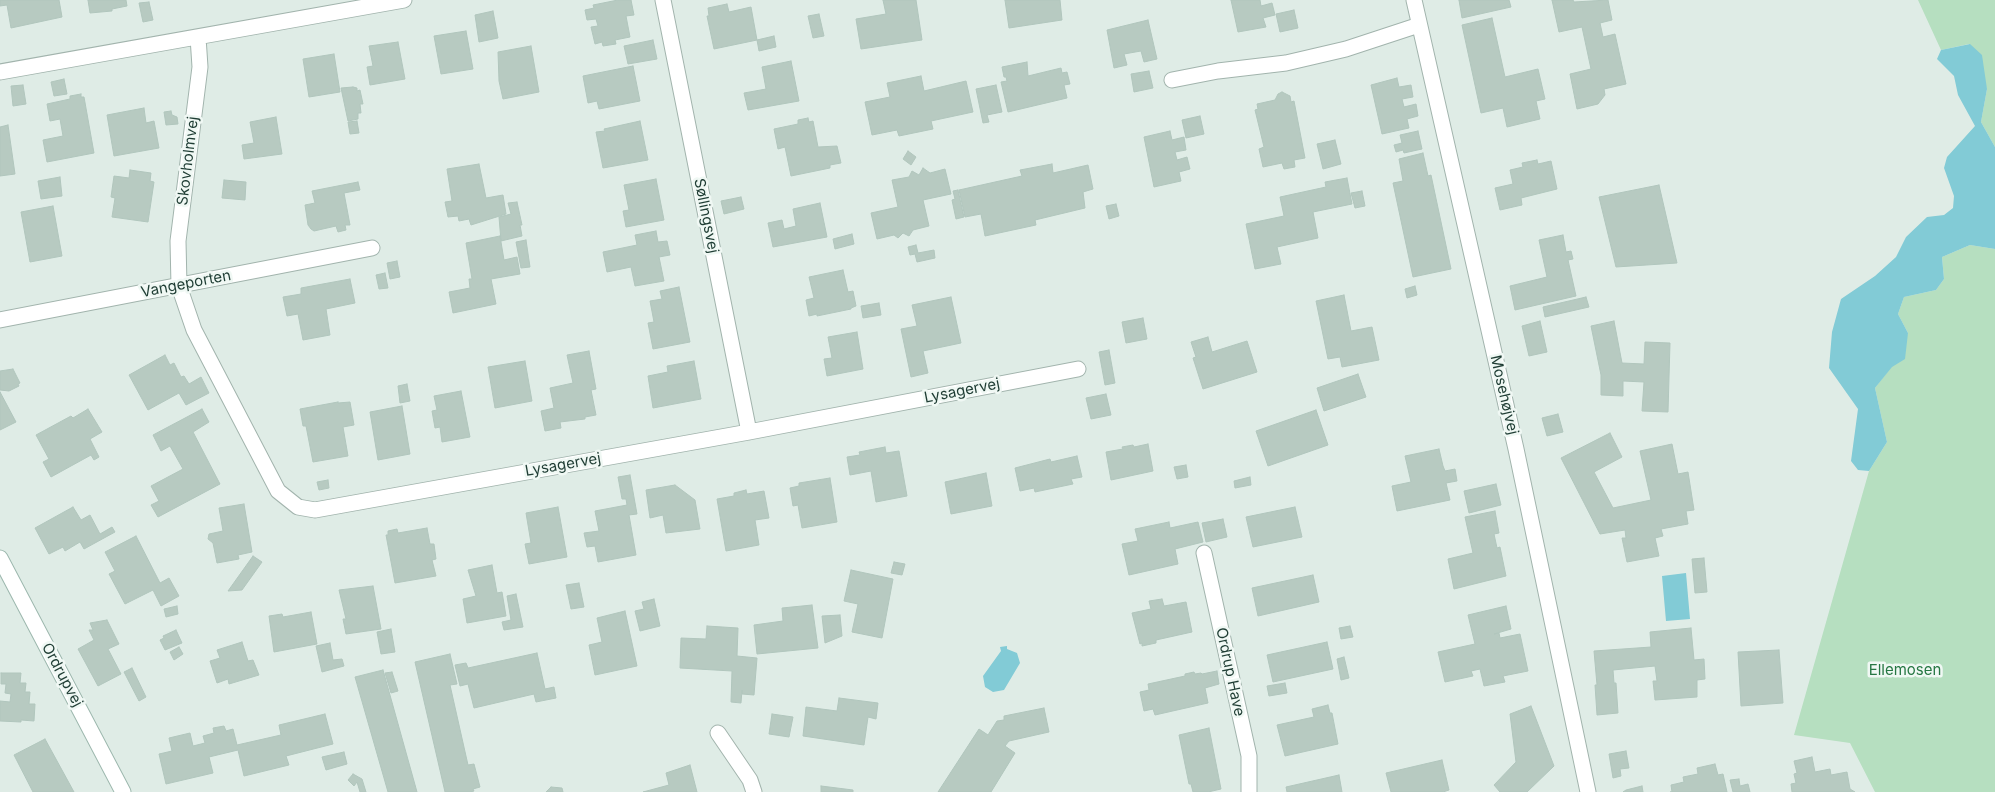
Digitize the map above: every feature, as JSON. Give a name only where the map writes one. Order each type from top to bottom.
[{"type":"street","points":[[0,72],[404,0]]},
{"type":"street","name":"Søllingsvej","points":[[663,0],[749,432]]},
{"type":"street","name":"Mosehøjvej","points":[[1414,0],[1514,441],[1588,792]]},
{"type":"street","points":[[1172,80],[1218,71],[1286,63],[1346,49],[1419,26]]},
{"type":"street","name":"Skovholmvej","points":[[179,286],[178,241],[200,67],[198,37]]},
{"type":"street","name":"Vangeporten","points":[[0,320],[372,248]]},
{"type":"street","name":"Lysagervej","points":[[179,286],[194,330],[278,491],[298,507],[315,510],[749,432],[1078,369]]},
{"type":"street","name":"Ordrup Have","points":[[1204,553],[1249,756],[1249,792]]},
{"type":"street","name":"Ordrupvej","points":[[0,558],[123,792]]},
{"type":"street","points":[[718,733],[750,780],[754,792]]},
{"type":"green space","points":[[1918,0],[1995,0],[1995,147],[1981,122],[1987,89],[1969,44],[1941,50]]},
{"type":"green space","name":"Ellemosen","points":[[1970,245],[1995,249],[1995,792],[1875,792],[1850,743],[1794,735],[1869,471],[1887,442],[1875,388],[1892,366],[1908,333],[1898,314],[1904,297],[1936,290],[1944,279],[1942,257]]},
{"type":"water","points":[[1970,44],[1982,55],[1987,89],[1981,122],[1995,147],[1995,249],[1970,245],[1942,257],[1944,279],[1936,290],[1904,297],[1898,314],[1908,333],[1905,359],[1892,367],[1875,388],[1887,442],[1869,471],[1858,470],[1851,461],[1858,409],[1829,368],[1832,332],[1841,299],[1875,276],[1896,257],[1906,237],[1927,217],[1944,215],[1953,208],[1954,196],[1944,168],[1947,157],[1975,126],[1958,95],[1954,76],[1937,59],[1941,50]]},
{"type":"water","points":[[1686,573],[1690,619],[1666,621],[1662,576]]},
{"type":"water","points":[[1007,646],[1007,649],[1017,653],[1020,663],[1004,690],[993,692],[985,687],[983,676],[1001,651],[1000,647]]},
{"type":"building","points":[[0,0],[59,0],[62,17],[11,28],[7,5],[0,6]]},
{"type":"building","points":[[88,0],[126,0],[127,6],[112,9],[112,11],[90,13]]},
{"type":"building","points":[[618,0],[631,0],[634,15],[626,16],[630,37],[615,40],[616,44],[603,46],[602,42],[595,44],[591,27],[598,26],[596,19],[587,20],[585,10],[594,8],[593,5]]},
{"type":"building","points":[[883,0],[916,0],[922,40],[861,49],[856,19],[886,14]]},
{"type":"building","points":[[1005,0],[1060,0],[1062,20],[1009,28]]},
{"type":"building","points":[[1231,0],[1260,0],[1261,6],[1272,3],[1275,15],[1263,18],[1266,27],[1238,32]]},
{"type":"building","points":[[1459,0],[1509,0],[1511,7],[1462,18]]},
{"type":"building","points":[[1552,0],[1573,0],[1574,2],[1608,0],[1612,20],[1600,23],[1603,37],[1615,34],[1626,84],[1604,89],[1605,95],[1598,104],[1577,109],[1570,74],[1591,69],[1582,27],[1559,32]]},
{"type":"building","points":[[149,2],[153,20],[143,22],[139,3]]},
{"type":"building","points":[[727,4],[729,12],[751,7],[757,40],[714,49],[707,16],[709,16],[708,8]]},
{"type":"building","points":[[1294,10],[1298,28],[1280,32],[1276,14]]},
{"type":"building","points":[[493,11],[498,38],[479,42],[475,15]]},
{"type":"building","points":[[819,14],[824,36],[813,38],[808,16]]},
{"type":"building","points":[[1492,18],[1505,77],[1538,69],[1545,99],[1536,101],[1540,119],[1507,127],[1503,108],[1481,113],[1462,25]]},
{"type":"building","points":[[1148,20],[1157,59],[1144,62],[1141,51],[1124,54],[1127,65],[1114,68],[1107,30]]},
{"type":"building","points":[[466,31],[473,69],[441,74],[434,36]]},
{"type":"building","points":[[774,36],[776,47],[759,51],[757,40]]},
{"type":"building","points":[[653,40],[657,59],[628,64],[624,46]]},
{"type":"building","points":[[398,42],[405,79],[370,85],[367,67],[373,66],[369,46]]},
{"type":"building","points":[[531,46],[539,92],[503,99],[499,81],[498,52]]},
{"type":"building","points":[[334,54],[340,92],[309,97],[303,59]]},
{"type":"building","points":[[791,61],[799,101],[748,110],[744,93],[766,89],[762,67]]},
{"type":"building","points":[[1027,62],[1028,76],[1061,68],[1062,73],[1067,72],[1070,84],[1064,85],[1067,98],[1008,112],[1001,82],[1007,81],[1002,67]]},
{"type":"building","points":[[633,66],[640,101],[599,109],[597,101],[588,103],[583,76]]},
{"type":"building","points":[[1149,71],[1153,88],[1134,92],[1131,74]]},
{"type":"building","points":[[921,76],[924,91],[966,81],[973,112],[931,121],[933,129],[899,136],[897,130],[872,135],[865,102],[890,97],[887,83]]},
{"type":"building","points":[[1397,78],[1399,87],[1411,85],[1413,97],[1402,99],[1404,107],[1416,104],[1418,116],[1407,119],[1409,128],[1382,134],[1371,85]]},
{"type":"building","points":[[64,79],[67,94],[54,96],[51,82]]},
{"type":"building","points":[[23,85],[26,104],[13,106],[11,86]]},
{"type":"building","points":[[996,85],[1002,112],[987,115],[989,122],[983,123],[976,89]]},
{"type":"building","points":[[341,88],[357,88],[357,91],[360,90],[363,104],[360,104],[361,113],[358,113],[358,119],[348,121]]},
{"type":"building","points":[[1282,92],[1290,96],[1291,102],[1294,101],[1305,158],[1294,160],[1295,167],[1284,169],[1282,163],[1263,167],[1259,149],[1264,147],[1255,110],[1258,109],[1257,104],[1275,100],[1278,94]]},
{"type":"building","points":[[81,94],[81,97],[84,97],[94,153],[47,162],[43,140],[63,136],[60,119],[50,121],[47,104],[70,99],[70,96]]},
{"type":"building","points":[[144,108],[146,123],[154,121],[159,148],[114,156],[107,115]]},
{"type":"building","points":[[171,111],[172,115],[177,117],[178,124],[166,125],[164,112]]},
{"type":"building","points":[[1200,116],[1204,134],[1186,138],[1182,120]]},
{"type":"building","points":[[276,117],[282,154],[244,159],[242,145],[254,143],[250,122]]},
{"type":"building","points":[[808,118],[809,122],[813,121],[818,147],[837,146],[841,163],[830,165],[830,168],[791,176],[785,147],[778,149],[774,129],[798,124],[798,120]]},
{"type":"building","points":[[357,121],[359,133],[350,134],[348,122]]},
{"type":"building","points":[[640,121],[648,160],[603,168],[596,132]]},
{"type":"building","points":[[8,125],[15,174],[0,176],[0,127]]},
{"type":"building","points":[[1170,131],[1172,140],[1184,137],[1186,150],[1175,152],[1177,160],[1187,157],[1190,169],[1179,172],[1181,181],[1154,187],[1144,137]]},
{"type":"building","points":[[1418,131],[1422,149],[1404,153],[1403,150],[1396,152],[1394,145],[1402,143],[1400,135]]},
{"type":"building","points":[[1335,140],[1341,164],[1323,169],[1317,144]]},
{"type":"building","points":[[908,151],[916,157],[911,165],[903,159]]},
{"type":"building","points":[[1423,153],[1428,176],[1431,175],[1451,269],[1413,277],[1393,183],[1403,181],[1399,159]]},
{"type":"building","points":[[1537,160],[1538,164],[1551,161],[1557,189],[1521,198],[1522,205],[1500,210],[1495,188],[1513,184],[1510,170],[1523,167],[1522,163]]},
{"type":"building","points":[[479,164],[486,198],[503,195],[506,214],[471,225],[469,219],[459,221],[458,216],[448,217],[445,202],[452,201],[447,169]]},
{"type":"building","points":[[1052,164],[1053,173],[1088,165],[1093,189],[1083,192],[1085,208],[1035,220],[1036,225],[985,236],[981,214],[965,217],[959,190],[1022,176],[1020,170]]},
{"type":"building","points":[[923,168],[930,173],[945,169],[951,194],[923,200],[929,226],[913,230],[909,236],[903,233],[898,238],[894,235],[877,239],[871,213],[898,207],[892,180],[909,177],[912,171],[919,175]]},
{"type":"building","points":[[130,170],[151,173],[150,181],[154,182],[148,222],[112,217],[115,198],[111,197],[114,176],[129,178]]},
{"type":"building","points":[[60,177],[62,196],[41,199],[38,181]]},
{"type":"building","points":[[1347,178],[1352,204],[1313,212],[1318,238],[1277,247],[1281,264],[1255,269],[1246,224],[1284,216],[1280,197],[1326,187],[1325,182]]},
{"type":"building","points":[[656,179],[664,220],[626,227],[623,211],[629,210],[624,185]]},
{"type":"building","points":[[224,180],[246,182],[245,200],[222,198]]},
{"type":"building","points":[[358,182],[360,190],[344,193],[350,225],[345,225],[346,230],[338,232],[336,226],[314,231],[311,229],[308,225],[305,205],[315,203],[312,191]]},
{"type":"building","points":[[1659,185],[1677,263],[1616,267],[1599,197]]},
{"type":"building","points":[[958,190],[964,217],[956,219],[952,200],[955,199],[953,191]]},
{"type":"building","points":[[1362,191],[1365,206],[1355,208],[1351,193]]},
{"type":"building","points":[[741,197],[744,209],[724,214],[721,201]]},
{"type":"building","points":[[517,202],[522,225],[520,225],[522,236],[501,241],[499,217],[511,214],[508,203]]},
{"type":"building","points":[[820,203],[827,237],[773,247],[768,223],[782,220],[784,229],[796,226],[793,209]]},
{"type":"building","points":[[1116,204],[1119,216],[1109,219],[1106,206]]},
{"type":"building","points":[[53,206],[62,256],[30,262],[21,212]]},
{"type":"building","points":[[656,231],[658,242],[667,241],[670,255],[659,257],[664,281],[635,286],[631,267],[607,272],[603,252],[637,245],[635,235]]},
{"type":"building","points":[[852,234],[854,244],[835,249],[833,239]]},
{"type":"building","points":[[1563,235],[1566,252],[1571,251],[1573,259],[1568,260],[1576,296],[1515,310],[1510,286],[1547,277],[1539,240]]},
{"type":"building","points":[[500,236],[504,260],[517,257],[520,274],[491,279],[496,304],[453,313],[449,292],[470,288],[469,279],[472,279],[466,243]]},
{"type":"building","points":[[526,240],[530,267],[521,268],[516,242]]},
{"type":"building","points":[[916,245],[918,253],[934,250],[935,258],[917,262],[915,254],[910,255],[908,247]]},
{"type":"building","points":[[397,261],[400,277],[390,279],[387,263]]},
{"type":"building","points":[[843,270],[848,292],[853,291],[856,306],[851,309],[809,316],[806,300],[814,298],[809,277]]},
{"type":"building","points":[[385,273],[388,288],[379,289],[376,275]]},
{"type":"building","points":[[350,279],[355,303],[326,309],[330,335],[303,340],[298,314],[287,316],[283,297],[301,294],[301,288]]},
{"type":"building","points":[[1415,286],[1417,295],[1407,298],[1405,289]]},
{"type":"building","points":[[679,287],[690,342],[653,349],[648,323],[654,322],[650,301],[662,299],[660,291]]},
{"type":"building","points":[[1344,295],[1351,331],[1372,327],[1379,360],[1342,367],[1340,357],[1328,359],[1316,301]]},
{"type":"building","points":[[951,297],[961,343],[923,351],[928,373],[911,377],[901,329],[917,326],[912,305]]},
{"type":"building","points":[[1586,297],[1589,307],[1545,317],[1543,307]]},
{"type":"building","points":[[879,303],[881,315],[863,318],[861,306]]},
{"type":"building","points":[[1143,318],[1147,339],[1126,343],[1122,322]]},
{"type":"building","points":[[1540,321],[1547,352],[1529,356],[1522,326]]},
{"type":"building","points":[[1614,321],[1622,363],[1644,364],[1645,342],[1670,343],[1668,412],[1642,411],[1644,382],[1623,381],[1623,396],[1601,395],[1601,375],[1591,326]]},
{"type":"building","points":[[857,332],[863,369],[827,376],[824,359],[832,358],[828,337]]},
{"type":"building","points":[[1208,337],[1212,352],[1247,341],[1257,372],[1203,389],[1193,358],[1196,357],[1191,342]]},
{"type":"building","points":[[1109,350],[1115,383],[1105,385],[1099,352]]},
{"type":"building","points":[[589,351],[596,389],[591,390],[596,415],[585,417],[585,419],[560,422],[561,428],[545,431],[541,411],[554,408],[550,388],[573,383],[567,355]]},
{"type":"building","points":[[165,355],[170,365],[174,363],[181,377],[184,376],[189,384],[201,377],[209,393],[186,405],[179,393],[148,410],[129,375]]},
{"type":"building","points":[[525,361],[532,401],[495,408],[488,367]]},
{"type":"building","points":[[694,361],[701,399],[653,408],[648,376],[668,372],[667,366]]},
{"type":"building","points":[[13,369],[20,383],[18,384],[19,386],[9,391],[0,390],[0,371]]},
{"type":"building","points":[[1358,374],[1366,397],[1324,411],[1317,388]]},
{"type":"building","points":[[407,384],[410,401],[400,403],[398,386]]},
{"type":"building","points":[[461,391],[470,437],[442,442],[440,427],[435,428],[432,411],[437,410],[434,396]]},
{"type":"building","points":[[0,392],[16,422],[0,430]]},
{"type":"building","points":[[1106,394],[1111,415],[1091,419],[1086,398]]},
{"type":"building","points":[[338,402],[350,402],[354,425],[343,427],[348,456],[313,462],[306,426],[303,426],[300,409]]},
{"type":"building","points":[[402,406],[410,454],[378,460],[370,412]]},
{"type":"building","points":[[88,409],[102,432],[90,439],[99,457],[94,460],[91,455],[51,477],[43,462],[49,459],[36,435]]},
{"type":"building","points":[[202,409],[209,422],[193,432],[220,484],[158,517],[151,505],[159,501],[151,486],[183,469],[170,446],[161,451],[153,435]]},
{"type":"building","points":[[1316,410],[1328,445],[1268,466],[1256,431]]},
{"type":"building","points":[[1558,414],[1563,432],[1547,436],[1542,418]]},
{"type":"building","points":[[1610,433],[1622,457],[1594,472],[1613,508],[1651,500],[1640,451],[1672,444],[1678,474],[1688,472],[1694,510],[1686,511],[1688,524],[1661,529],[1663,536],[1655,538],[1659,556],[1627,562],[1622,538],[1626,538],[1625,530],[1600,534],[1561,458]]},
{"type":"building","points":[[1148,444],[1153,471],[1111,480],[1106,452],[1123,449],[1122,447]]},
{"type":"building","points":[[885,447],[886,453],[899,451],[907,496],[876,502],[871,471],[850,475],[847,457],[860,455],[859,452]]},
{"type":"building","points":[[1439,449],[1445,471],[1455,469],[1457,481],[1446,483],[1450,500],[1397,511],[1392,486],[1411,482],[1405,456]]},
{"type":"building","points":[[1077,456],[1082,477],[1071,479],[1073,484],[1035,492],[1034,488],[1020,491],[1015,468],[1050,459],[1051,462]]},
{"type":"building","points":[[1186,465],[1188,477],[1177,479],[1174,467]]},
{"type":"building","points":[[986,473],[992,506],[951,514],[945,482]]},
{"type":"building","points":[[630,475],[637,514],[629,515],[636,555],[598,562],[595,546],[587,547],[584,533],[599,531],[595,511],[627,505],[626,499],[622,499],[618,477]]},
{"type":"building","points":[[1250,477],[1251,485],[1235,488],[1234,481]]},
{"type":"building","points":[[830,478],[837,522],[802,528],[798,505],[793,506],[790,488],[799,486],[799,483]]},
{"type":"building","points":[[328,480],[329,488],[319,490],[317,482]]},
{"type":"building","points":[[1496,484],[1501,505],[1469,513],[1464,491]]},
{"type":"building","points":[[675,485],[695,500],[700,529],[666,533],[663,515],[650,518],[646,490]]},
{"type":"building","points":[[746,490],[747,494],[764,491],[769,518],[755,520],[759,545],[726,551],[717,499],[734,496],[734,493]]},
{"type":"building","points":[[244,504],[252,552],[238,555],[239,559],[217,563],[213,543],[208,539],[209,534],[223,531],[219,508]]},
{"type":"building","points":[[73,507],[81,520],[90,515],[100,534],[112,527],[115,532],[84,549],[80,542],[65,551],[63,547],[49,554],[35,528]]},
{"type":"building","points":[[558,507],[567,557],[529,564],[525,544],[531,543],[526,513]]},
{"type":"building","points":[[1295,507],[1302,537],[1253,547],[1246,517]]},
{"type":"building","points":[[1495,511],[1499,533],[1494,534],[1497,548],[1500,547],[1506,576],[1454,589],[1448,559],[1473,553],[1465,517]]},
{"type":"building","points":[[1223,519],[1227,537],[1206,542],[1202,523]]},
{"type":"building","points":[[1169,522],[1170,528],[1198,522],[1203,542],[1175,549],[1178,564],[1129,575],[1122,544],[1138,541],[1135,529]]},
{"type":"building","points":[[427,528],[430,544],[434,544],[436,559],[432,560],[436,576],[395,583],[386,535],[388,535],[388,531],[397,529],[398,533]]},
{"type":"building","points":[[136,536],[160,583],[169,578],[179,596],[161,606],[153,590],[125,604],[109,574],[115,571],[105,552]]},
{"type":"building","points":[[253,556],[262,562],[242,590],[228,591]]},
{"type":"building","points":[[1704,558],[1707,592],[1695,593],[1692,559]]},
{"type":"building","points":[[894,562],[905,564],[902,575],[891,573]]},
{"type":"building","points":[[492,565],[497,593],[502,592],[506,616],[467,623],[463,599],[476,596],[468,570]]},
{"type":"building","points":[[851,570],[893,579],[882,638],[852,632],[858,604],[844,601]]},
{"type":"building","points":[[1313,575],[1319,602],[1258,616],[1252,588]]},
{"type":"building","points":[[579,583],[584,607],[571,609],[566,585]]},
{"type":"building","points":[[373,586],[381,629],[346,634],[343,619],[346,619],[339,590]]},
{"type":"building","points":[[516,594],[523,627],[504,630],[502,622],[511,620],[507,596]]},
{"type":"building","points":[[654,599],[660,626],[640,631],[635,611],[644,609],[642,602]]},
{"type":"building","points":[[1162,599],[1164,606],[1186,602],[1192,632],[1156,640],[1156,643],[1142,646],[1132,613],[1151,609],[1149,601]]},
{"type":"building","points":[[812,605],[818,648],[757,654],[754,625],[783,621],[782,608]]},
{"type":"building","points":[[177,606],[178,614],[166,617],[164,609]]},
{"type":"building","points":[[1506,606],[1511,629],[1494,634],[1499,633],[1500,638],[1520,634],[1528,671],[1503,676],[1505,682],[1484,686],[1480,669],[1471,671],[1473,676],[1445,682],[1438,652],[1475,644],[1468,615]]},
{"type":"building","points":[[625,611],[637,666],[595,675],[589,645],[602,642],[597,618]]},
{"type":"building","points":[[311,612],[317,644],[274,652],[269,616],[282,614],[283,617]]},
{"type":"building","points":[[840,615],[842,636],[825,643],[822,616]]},
{"type":"building","points":[[107,620],[119,644],[108,649],[121,674],[98,686],[78,649],[94,640],[89,630],[93,630],[90,623]]},
{"type":"building","points":[[707,626],[738,628],[737,656],[757,658],[754,695],[742,694],[742,690],[741,703],[731,702],[732,671],[680,668],[681,638],[706,639]]},
{"type":"building","points":[[1350,626],[1353,637],[1341,639],[1339,628]]},
{"type":"building","points":[[1691,628],[1694,660],[1704,659],[1705,679],[1697,680],[1697,697],[1655,700],[1653,681],[1657,681],[1655,666],[1613,670],[1618,713],[1597,715],[1594,651],[1651,647],[1650,632]]},
{"type":"building","points":[[391,629],[395,652],[381,654],[377,632]]},
{"type":"building","points":[[176,630],[182,643],[165,650],[160,640],[164,638],[163,636]]},
{"type":"building","points":[[242,642],[248,661],[253,660],[259,675],[229,684],[228,679],[217,683],[210,661],[220,658],[217,650]]},
{"type":"building","points":[[1327,642],[1333,669],[1273,682],[1267,655]]},
{"type":"building","points":[[330,643],[333,660],[342,659],[344,666],[322,672],[316,646]]},
{"type":"building","points":[[179,647],[183,654],[174,660],[170,652]]},
{"type":"building","points":[[1779,650],[1783,703],[1741,706],[1738,652]]},
{"type":"building","points":[[537,653],[545,689],[554,687],[556,698],[536,702],[534,694],[474,708],[468,684],[460,686],[455,665],[466,663],[468,668]]},
{"type":"building","points":[[450,654],[457,684],[450,685],[468,765],[474,764],[480,787],[470,792],[445,792],[415,662]]},
{"type":"building","points":[[1344,657],[1349,678],[1341,680],[1337,659]]},
{"type":"building","points":[[132,668],[146,697],[139,701],[124,672]]},
{"type":"building","points":[[383,670],[417,792],[388,792],[355,677]]},
{"type":"building","points":[[1217,671],[1219,684],[1205,688],[1208,703],[1155,715],[1153,709],[1144,711],[1140,692],[1149,690],[1148,684],[1185,676],[1185,674],[1194,672],[1195,674],[1202,674]]},
{"type":"building","points":[[392,672],[398,691],[391,693],[385,673]]},
{"type":"building","points":[[1,673],[21,673],[20,683],[26,683],[25,692],[30,692],[29,704],[35,704],[34,721],[0,721],[0,701],[10,702],[11,694],[5,693],[6,684],[1,684]]},
{"type":"building","points":[[1285,683],[1287,693],[1269,696],[1267,686]]},
{"type":"building","points":[[839,698],[878,703],[876,719],[868,717],[864,745],[803,736],[806,707],[837,711]]},
{"type":"building","points":[[1328,705],[1330,713],[1332,713],[1338,744],[1285,756],[1277,725],[1314,717],[1312,709]]},
{"type":"building","points":[[1531,706],[1554,766],[1527,792],[1500,792],[1494,785],[1516,762],[1510,714]]},
{"type":"building","points":[[1044,708],[1049,732],[1009,741],[1005,746],[1015,753],[991,792],[938,792],[979,729],[988,735],[997,721],[1004,720],[1004,716]]},
{"type":"building","points":[[325,714],[333,744],[286,756],[289,765],[244,776],[238,750],[209,757],[213,773],[166,784],[159,754],[172,751],[169,738],[190,733],[193,746],[205,743],[203,736],[214,733],[213,728],[224,726],[226,731],[233,729],[237,745],[281,735],[279,725]]},
{"type":"building","points":[[772,714],[793,717],[789,737],[769,734]]},
{"type":"building","points":[[1209,728],[1221,789],[1208,792],[1193,792],[1191,784],[1189,784],[1179,735]]},
{"type":"building","points":[[45,739],[74,792],[33,792],[14,755]]},
{"type":"building","points":[[1626,751],[1629,768],[1620,769],[1621,776],[1613,778],[1609,754]]},
{"type":"building","points":[[344,752],[347,764],[326,770],[322,757]]},
{"type":"building","points":[[1812,757],[1815,772],[1830,769],[1831,775],[1847,772],[1850,789],[1855,792],[1792,792],[1791,784],[1796,783],[1794,774],[1797,773],[1794,761]]},
{"type":"building","points":[[1442,760],[1449,790],[1443,792],[1391,792],[1386,773]]},
{"type":"building","points":[[1715,764],[1718,775],[1723,774],[1727,792],[1672,792],[1671,785],[1684,782],[1683,777],[1698,774],[1697,768]]},
{"type":"building","points":[[690,765],[697,792],[643,792],[669,785],[666,773]]},
{"type":"building","points":[[353,774],[362,779],[366,792],[360,792],[357,782],[354,786],[348,780]]},
{"type":"building","points":[[1339,775],[1342,792],[1287,792],[1286,787]]},
{"type":"building","points":[[1739,779],[1740,786],[1748,784],[1750,792],[1733,792],[1730,780]]},
{"type":"building","points":[[821,786],[853,790],[853,792],[821,792]]},
{"type":"building","points":[[1642,786],[1643,792],[1623,792],[1626,790]]},
{"type":"building","points":[[551,787],[562,788],[563,792],[546,792]]}]
